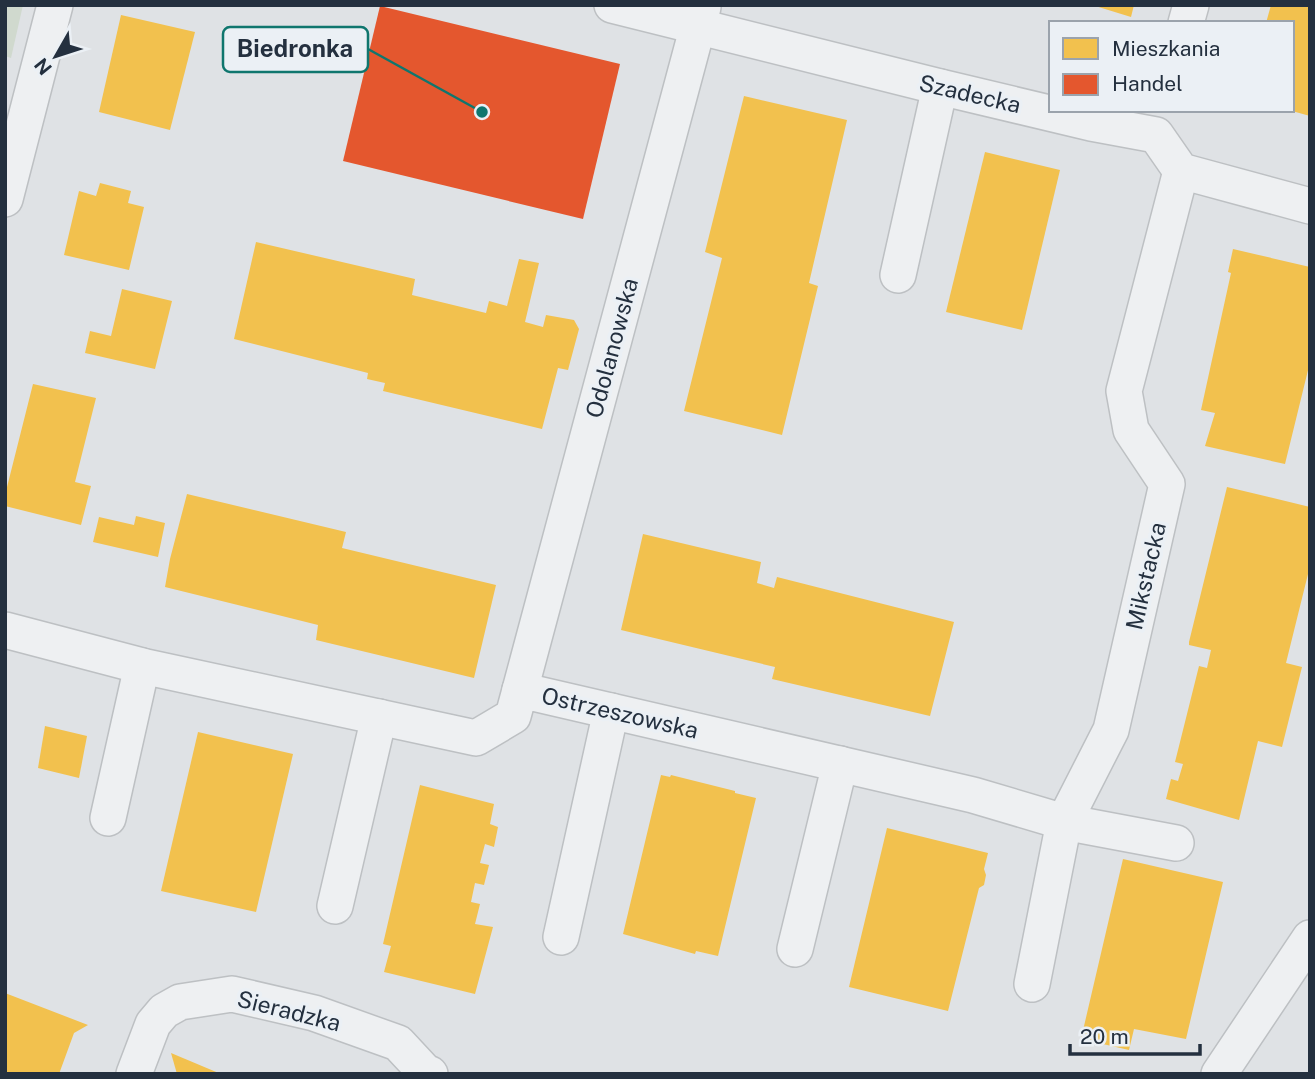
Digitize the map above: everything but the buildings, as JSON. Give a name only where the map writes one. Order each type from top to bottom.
[{"type":"street","points":[[5,199],[55,5]]},
{"type":"street","name":"Szadecka","points":[[612,5],[701,17],[940,87],[1091,123],[1159,122],[1181,171]]},
{"type":"street","name":"Odolanowska","points":[[520,690],[701,17]]},
{"type":"street","points":[[898,275],[940,87]]},
{"type":"street","points":[[1181,171],[1310,206]]},
{"type":"street","name":"Mikstacka","points":[[1032,984],[1064,822],[1111,730],[1167,484],[1131,430],[1125,390],[1181,171]]},
{"type":"street","name":"Ostrzeszowska","points":[[5,630],[142,666],[476,738],[513,716],[520,690],[973,795],[1064,822],[1176,843]]},
{"type":"street","points":[[108,818],[142,666]]},
{"type":"street","points":[[561,937],[611,711]]},
{"type":"street","points":[[335,906],[379,717]]},
{"type":"street","points":[[795,949],[840,764]]},
{"type":"street","points":[[1219,1074],[1310,938]]},
{"type":"street","name":"Sieradzka","points":[[134,1074],[153,1024],[164,1011],[180,1002],[232,994],[314,1013],[398,1043],[425,1073],[430,1074]]},
{"type":"shaded area","points":[[5,5],[23,5],[11,58],[5,56]]},
{"type":"place","name":"Biedronka","points":[[482,112]]}]
